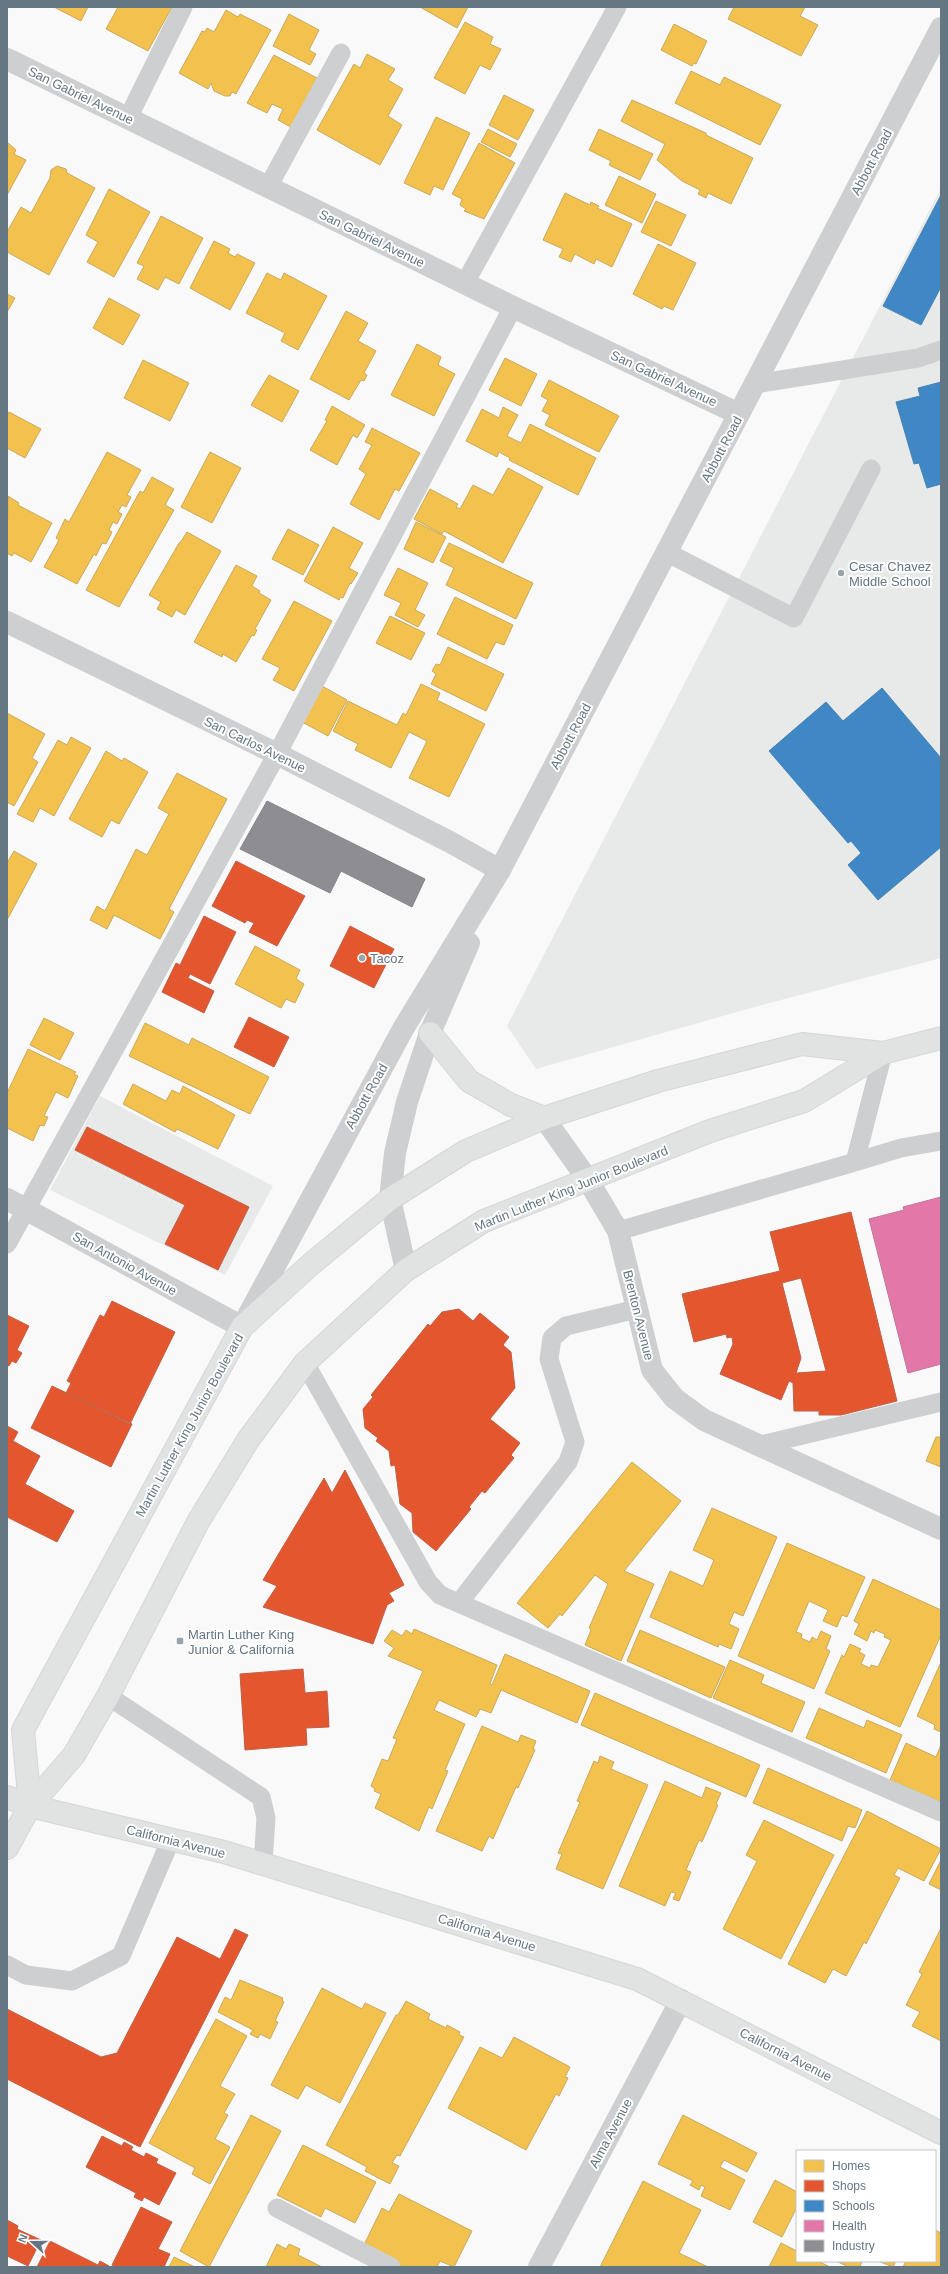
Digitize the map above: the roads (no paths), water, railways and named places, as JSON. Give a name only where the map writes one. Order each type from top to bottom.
[{"type":"main road","points":[[430,1033],[469,1081],[511,1105],[544,1118]]},
{"type":"main road","name":"Martin Luther King Junior Boulevard","points":[[7,1848],[30,1806],[74,1755],[108,1696],[198,1522],[248,1440],[305,1364],[406,1270],[484,1222],[710,1131],[804,1101],[883,1053],[941,1038]]},
{"type":"main road","name":"Martin Luther King Junior Boulevard","points":[[30,1806],[23,1730],[242,1327],[310,1265],[390,1199],[466,1151],[544,1118],[658,1080],[802,1044],[883,1053]]},
{"type":"main road","name":"California Avenue","points":[[7,1797],[30,1806],[170,1839],[263,1864],[563,1955],[636,1979],[681,2000],[941,2134]]},
{"type":"street","name":"Abbott Road","points":[[242,1327],[403,1029],[500,870],[941,28]]},
{"type":"street","name":"San Gabriel Avenue","points":[[7,59],[513,307],[739,414]]},
{"type":"street","name":"San Carlos Avenue","points":[[7,622],[276,754],[450,842],[500,870]]},
{"type":"street","name":"Abbott Road","points":[[406,1270],[390,1199],[395,1153],[406,1109],[430,1033],[500,870]]},
{"type":"street","name":"Brenton Avenue","points":[[544,1118],[588,1180],[618,1231],[652,1370],[674,1398],[704,1420],[757,1446],[941,1529]]},
{"type":"street","name":"San Antonio Avenue","points":[[17,1204],[242,1327]]},
{"type":"street","name":"Alma Avenue","points":[[539,2267],[681,2000]]},
{"type":"lane","points":[[128,118],[183,7]]},
{"type":"lane","points":[[465,283],[617,7]]},
{"type":"lane","points":[[268,187],[341,53]]},
{"type":"lane","points":[[7,1244],[17,1204],[276,754],[513,307]]},
{"type":"lane","points":[[755,384],[918,358],[941,350]]},
{"type":"lane","points":[[666,552],[794,618],[871,469]]},
{"type":"lane","points":[[855,1162],[883,1053]]},
{"type":"lane","points":[[618,1231],[901,1148],[941,1141]]},
{"type":"lane","points":[[459,1603],[568,1462],[575,1442],[549,1359],[552,1338],[566,1326],[637,1309]]},
{"type":"lane","points":[[305,1364],[428,1582],[440,1595],[941,1812]]},
{"type":"lane","points":[[757,1446],[941,1402]]},
{"type":"lane","points":[[108,1696],[261,1797],[266,1818],[263,1864]]},
{"type":"lane","points":[[7,1966],[26,1975],[72,1981],[121,1956],[170,1839]]},
{"type":"lane","points":[[277,2208],[392,2267]]},
{"type":"place","name":"Cesar Chavez Middle School","points":[[841,573]]},
{"type":"place","name":"Tacoz","points":[[362,958]]},
{"type":"place","name":"Martin Luther King Junior & California","points":[[180,1641]]}]
